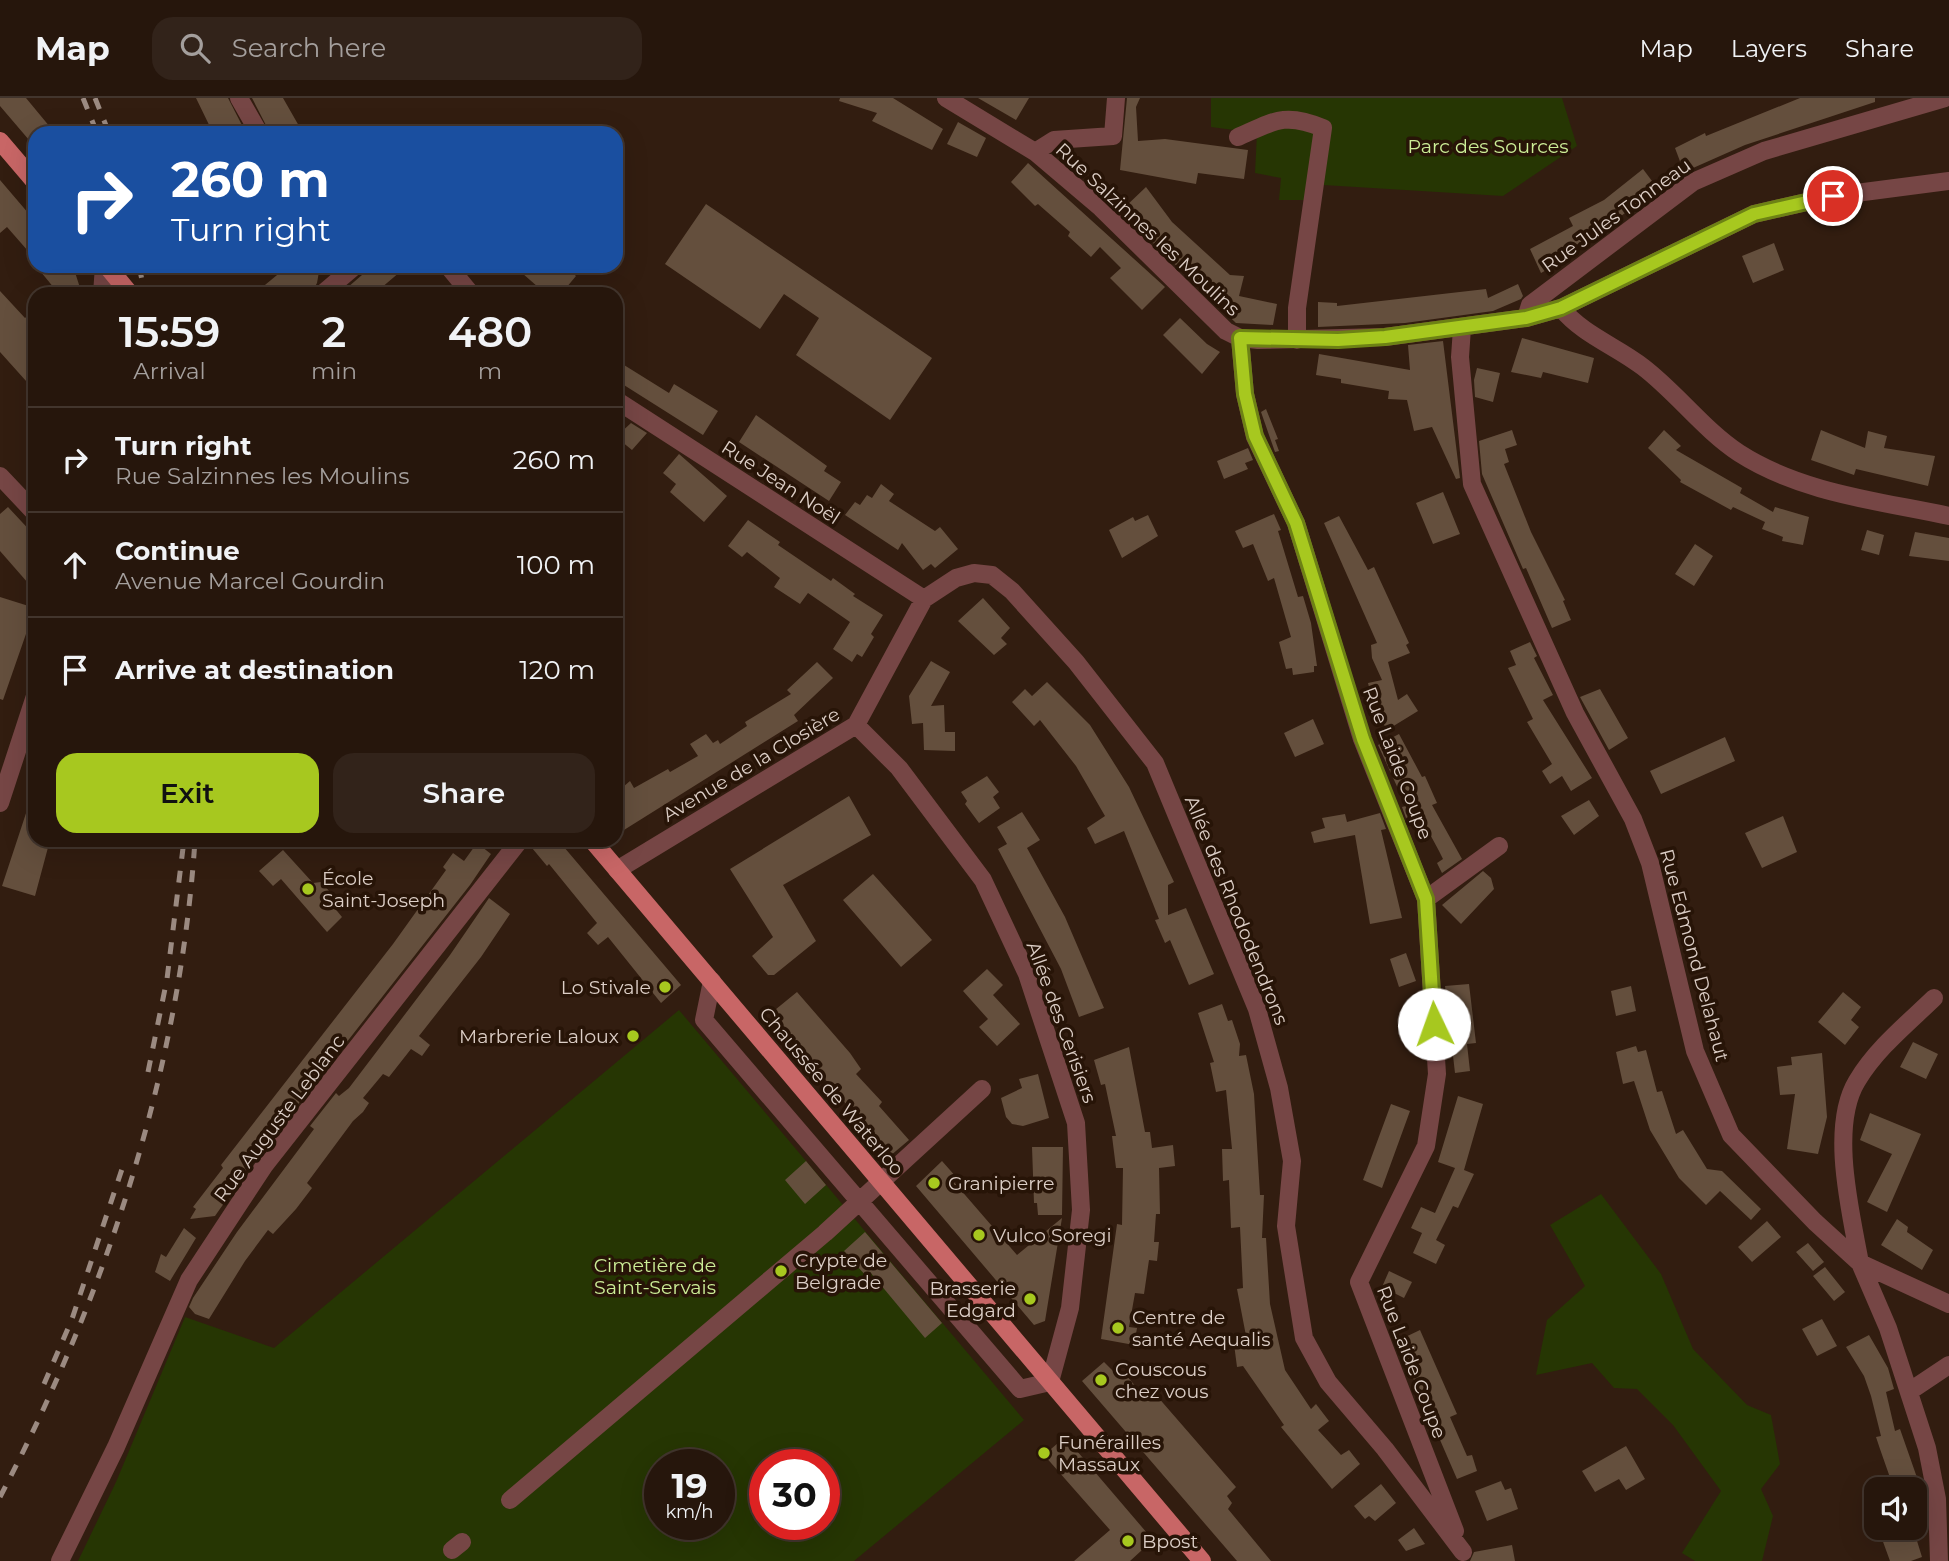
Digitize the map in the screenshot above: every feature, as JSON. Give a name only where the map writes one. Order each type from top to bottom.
[{"type":"main road","points":[[0,141],[28,174]]},
{"type":"main road","points":[[112,273],[124,287]]},
{"type":"main road","name":"Chaussée de Waterloo","points":[[598,847],[1202,1561]]},
{"type":"street","points":[[239,98],[255,126]]},
{"type":"street","name":"Rue Salzinnes les Moulins","points":[[946,98],[1035,152],[1101,208],[1212,320],[1240,338],[1297,340],[1385,337],[1526,318],[1561,308],[1754,214],[1808,200],[1949,181]]},
{"type":"street","name":"Rue Salzinnes les Moulins","points":[[1035,152],[1054,139],[1113,136],[1116,98]]},
{"type":"street","name":"Rue Jules Tonneau","points":[[1526,318],[1530,305],[1693,182],[1764,151],[1945,98]]},
{"type":"street","points":[[1238,137],[1273,121],[1298,118],[1323,128],[1297,308],[1297,340]]},
{"type":"street","points":[[328,287],[341,273]]},
{"type":"street","points":[[454,273],[465,287]]},
{"type":"street","points":[[1561,308],[1574,324],[1627,354],[1671,389],[1737,452],[1768,470],[1810,485],[1949,516]]},
{"type":"street","name":"Rue Edmond Delahaut","points":[[1462,328],[1460,357],[1472,484],[1575,713],[1633,819],[1650,863],[1695,1051],[1731,1135],[1815,1222],[1860,1263],[1888,1328],[1927,1448],[1937,1499],[1940,1561]]},
{"type":"street","name":"Rue Laide Coupe","points":[[1240,338],[1245,394],[1255,436],[1296,523],[1363,739],[1426,899],[1437,1074],[1426,1146],[1359,1282],[1463,1557]]},
{"type":"street","name":"Rue Jean Noël","points":[[623,405],[924,599]]},
{"type":"street","points":[[0,476],[28,506]]},
{"type":"street","name":"Allée des Rhododendrons","points":[[924,599],[956,578],[974,573],[992,575],[1012,591],[1076,662],[1155,763],[1257,1009],[1279,1088],[1292,1161],[1286,1226],[1304,1338],[1328,1381],[1385,1449],[1463,1557]]},
{"type":"street","name":"Avenue de la Closière","points":[[617,870],[856,725],[924,599]]},
{"type":"street","points":[[0,803],[28,717]]},
{"type":"street","name":"Allée des Cerisiers","points":[[856,725],[899,768],[983,880],[1027,974],[1076,1123],[1080,1210],[1078,1235],[1070,1308],[1050,1382]]},
{"type":"street","points":[[1426,899],[1499,846]]},
{"type":"street","name":"Rue Auguste Leblanc","points":[[60,1561],[116,1447],[189,1280],[264,1166],[515,847]]},
{"type":"street","points":[[712,981],[704,1020],[1020,1389],[1050,1382]]},
{"type":"street","points":[[1934,998],[1880,1051],[1855,1083],[1845,1117],[1848,1200],[1860,1263],[1949,1304]]},
{"type":"street","points":[[510,1500],[859,1202],[982,1089]]},
{"type":"street","points":[[1910,1391],[1949,1365]]},
{"type":"green space","name":"Parc des Sources","points":[[1211,98],[1562,98],[1577,146],[1503,196],[1307,184],[1305,200],[1279,200],[1281,178],[1255,173],[1257,133],[1211,127]]},
{"type":"green space","name":"Cimetière de Saint-Servais","points":[[679,1010],[1024,1420],[854,1561],[78,1561],[116,1482],[185,1317],[274,1348]]},
{"type":"green space","points":[[1601,1194],[1661,1274],[1693,1349],[1747,1405],[1771,1415],[1780,1464],[1761,1489],[1773,1516],[1762,1561],[1695,1561],[1682,1553],[1721,1491],[1673,1425],[1637,1389],[1614,1388],[1592,1363],[1536,1375],[1547,1320],[1585,1286],[1550,1225]]},
{"type":"building","points":[[0,98],[26,98],[49,126],[28,126],[28,139],[0,106]]},
{"type":"building","points":[[196,98],[228,98],[242,126],[210,126]]},
{"type":"building","points":[[252,98],[283,98],[299,126],[266,126]]},
{"type":"building","points":[[840,98],[893,98],[943,129],[932,150],[872,121],[877,113],[839,101]]},
{"type":"building","points":[[978,98],[1029,98],[1016,120]]},
{"type":"building","points":[[1127,98],[1140,98],[1136,107],[1138,141],[1165,139],[1248,150],[1244,179],[1198,173],[1196,184],[1120,170]]},
{"type":"building","points":[[1800,98],[1875,98],[1875,102],[1745,145],[1684,172],[1675,148],[1705,133],[1706,136]]},
{"type":"building","points":[[958,122],[986,138],[977,157],[947,144]]},
{"type":"building","points":[[1028,163],[1165,287],[1142,310],[1110,278],[1121,268],[1100,247],[1091,257],[1068,236],[1070,232],[1038,204],[1035,206],[1011,182]]},
{"type":"building","points":[[1643,169],[1658,189],[1621,216],[1622,221],[1568,249],[1572,256],[1541,273],[1530,249],[1573,226],[1569,218],[1604,200]]},
{"type":"building","points":[[0,180],[28,213],[28,251],[7,227],[0,233]]},
{"type":"building","points":[[1146,187],[1172,222],[1230,275],[1244,276],[1239,296],[1277,304],[1273,325],[1236,323],[1125,216],[1124,208]]},
{"type":"building","points":[[706,204],[932,358],[890,420],[796,355],[819,318],[784,294],[760,329],[665,264]]},
{"type":"building","points":[[1774,243],[1784,270],[1753,283],[1742,256]]},
{"type":"building","points":[[42,273],[75,273],[80,287],[53,287]]},
{"type":"building","points":[[280,273],[319,273],[315,287],[262,287]]},
{"type":"building","points":[[399,273],[382,287],[348,287],[362,275]]},
{"type":"building","points":[[522,273],[573,273],[576,276],[567,287],[538,287]]},
{"type":"building","points":[[1518,284],[1523,296],[1521,299],[1493,311],[1405,323],[1318,327],[1318,302],[1337,303],[1337,306],[1486,289],[1488,298]]},
{"type":"building","points":[[0,291],[25,318],[28,315],[28,383],[0,352]]},
{"type":"building","points":[[1180,318],[1207,344],[1220,352],[1202,374],[1163,335]]},
{"type":"building","points":[[1522,338],[1594,358],[1588,383],[1543,372],[1541,378],[1511,372]]},
{"type":"building","points":[[1443,341],[1460,478],[1456,479],[1432,427],[1414,431],[1407,400],[1388,399],[1389,391],[1341,383],[1341,379],[1316,375],[1319,354],[1410,370],[1408,345]]},
{"type":"building","points":[[623,364],[669,393],[674,384],[718,411],[703,435],[623,384]]},
{"type":"building","points":[[1477,368],[1500,373],[1493,402],[1475,397],[1474,380]]},
{"type":"building","points":[[1266,409],[1278,439],[1275,440],[1279,451],[1275,452],[1261,412]]},
{"type":"building","points":[[756,415],[827,466],[824,471],[841,482],[829,501],[739,442]]},
{"type":"building","points":[[631,423],[647,433],[632,450],[623,443],[623,430]]},
{"type":"building","points":[[1512,430],[1517,445],[1505,449],[1509,462],[1504,464],[1531,532],[1565,600],[1563,601],[1571,620],[1552,628],[1482,474],[1479,441]]},
{"type":"building","points":[[1664,430],[1681,446],[1676,450],[1742,488],[1740,493],[1773,512],[1775,507],[1809,517],[1803,545],[1782,541],[1783,537],[1762,529],[1765,522],[1733,507],[1731,510],[1680,482],[1648,448]]},
{"type":"building","points":[[1821,430],[1865,448],[1868,431],[1887,436],[1884,448],[1935,456],[1928,486],[1856,469],[1854,475],[1811,460]]},
{"type":"building","points":[[1248,448],[1253,460],[1245,463],[1248,469],[1224,479],[1217,461]]},
{"type":"building","points":[[679,454],[727,496],[704,522],[670,492],[676,484],[663,473]]},
{"type":"building","points":[[881,484],[894,494],[889,501],[935,531],[940,527],[958,549],[935,568],[931,564],[923,570],[902,543],[898,550],[845,515],[855,502],[860,505],[867,495],[872,498]]},
{"type":"building","points":[[1443,492],[1460,534],[1433,544],[1416,503]]},
{"type":"building","points":[[8,507],[28,528],[28,583],[0,551],[0,514]]},
{"type":"building","points":[[1274,514],[1281,530],[1278,531],[1298,597],[1303,596],[1311,623],[1317,666],[1314,666],[1314,672],[1293,675],[1292,668],[1286,669],[1279,642],[1291,637],[1274,578],[1268,581],[1253,544],[1243,548],[1235,531]]},
{"type":"building","points":[[1148,515],[1158,536],[1122,558],[1109,530],[1133,517],[1135,521]]},
{"type":"building","points":[[1339,516],[1368,570],[1374,567],[1409,643],[1406,645],[1410,653],[1388,662],[1398,700],[1407,694],[1418,711],[1387,730],[1374,707],[1368,683],[1382,680],[1372,658],[1371,645],[1377,643],[1324,523]]},
{"type":"building","points":[[748,520],[780,542],[778,545],[831,581],[833,578],[855,594],[853,596],[883,615],[871,634],[874,637],[862,657],[857,654],[852,662],[833,649],[850,622],[808,593],[800,604],[774,587],[780,578],[747,552],[742,557],[728,546]]},
{"type":"building","points":[[1867,530],[1884,535],[1879,555],[1861,550]]},
{"type":"building","points":[[1915,532],[1949,538],[1949,561],[1909,556]]},
{"type":"building","points":[[1695,544],[1713,556],[1694,586],[1675,574]]},
{"type":"building","points":[[0,597],[28,606],[28,628],[3,700],[0,699]]},
{"type":"building","points":[[983,598],[1010,628],[1001,638],[1007,644],[994,655],[958,621]]},
{"type":"building","points":[[1530,642],[1537,656],[1534,658],[1553,695],[1543,700],[1592,778],[1571,791],[1562,776],[1550,784],[1542,771],[1552,764],[1527,722],[1533,719],[1508,668],[1516,665],[1510,651]]},
{"type":"building","points":[[931,661],[950,672],[931,706],[944,705],[945,732],[955,732],[955,751],[924,750],[923,723],[912,724],[909,696]]},
{"type":"building","points":[[817,662],[833,678],[794,715],[798,721],[623,831],[623,787],[630,781],[634,788],[698,756],[690,744],[706,734],[713,743],[718,740],[720,744],[747,726],[745,722],[791,694],[787,690]]},
{"type":"building","points":[[1047,682],[1090,725],[1129,787],[1174,882],[1168,885],[1168,915],[1186,908],[1214,974],[1189,985],[1170,940],[1165,943],[1155,920],[1159,919],[1124,831],[1095,844],[1087,828],[1105,816],[1076,766],[1040,720],[1034,726],[1012,702],[1025,689],[1032,696]]},
{"type":"building","points":[[1600,689],[1628,738],[1609,750],[1580,697]]},
{"type":"building","points":[[1313,719],[1324,744],[1295,757],[1284,733]]},
{"type":"building","points":[[1399,734],[1422,777],[1425,776],[1437,803],[1432,805],[1462,859],[1442,873],[1437,863],[1443,859],[1418,812],[1406,818],[1402,807],[1406,806],[1378,745]]},
{"type":"building","points":[[1725,737],[1735,761],[1661,794],[1650,771]]},
{"type":"building","points":[[987,776],[999,792],[993,797],[1000,808],[979,823],[965,804],[967,801],[961,792]]},
{"type":"building","points":[[849,796],[871,835],[783,885],[816,941],[774,975],[768,975],[752,956],[773,937],[730,869]]},
{"type":"building","points":[[1589,800],[1599,816],[1574,835],[1561,816]]},
{"type":"building","points":[[28,807],[28,847],[48,847],[35,896],[2,886]]},
{"type":"building","points":[[1022,812],[1040,840],[1027,848],[1065,917],[1104,1008],[1079,1017],[1061,969],[998,849],[1007,844],[997,827]]},
{"type":"building","points":[[1380,813],[1386,829],[1381,830],[1402,918],[1370,924],[1355,835],[1314,843],[1311,832],[1325,828],[1322,818],[1345,814],[1347,822]]},
{"type":"building","points":[[1783,816],[1797,852],[1762,868],[1745,833]]},
{"type":"building","points":[[474,847],[482,847],[491,854],[470,885],[255,1159],[215,1216],[190,1219],[196,1209],[193,1207],[223,1168],[221,1165],[393,944],[446,870],[443,867],[453,853],[464,861]]},
{"type":"building","points":[[564,847],[681,985],[661,1003],[608,937],[598,945],[587,933],[597,923],[549,864],[547,866],[532,848]]},
{"type":"building","name":"École Saint-Joseph","points":[[283,850],[313,883],[321,882],[330,892],[328,900],[342,917],[327,932],[281,879],[273,886],[259,871]]},
{"type":"building","points":[[1483,871],[1491,878],[1494,889],[1461,924],[1442,905]]},
{"type":"building","points":[[873,874],[932,940],[901,967],[843,900]]},
{"type":"building","points":[[489,898],[510,914],[481,957],[419,1036],[430,1045],[422,1056],[411,1049],[389,1077],[383,1074],[363,1098],[369,1103],[363,1112],[353,1121],[307,1183],[312,1188],[296,1209],[273,1234],[268,1230],[209,1319],[195,1314],[189,1307],[193,1298],[237,1232],[314,1129],[310,1126],[336,1093],[339,1096],[349,1088],[450,955]]},
{"type":"building","points":[[1406,953],[1416,981],[1399,987],[1390,959]]},
{"type":"building","points":[[987,969],[1003,985],[993,995],[1020,1024],[997,1046],[979,1027],[988,1019],[963,991]]},
{"type":"building","points":[[1469,984],[1476,1043],[1467,1044],[1470,1071],[1455,1073],[1445,986]]},
{"type":"building","points":[[1631,986],[1636,1011],[1616,1016],[1611,991]]},
{"type":"building","points":[[797,992],[850,1053],[861,1069],[856,1074],[882,1102],[879,1106],[909,1140],[890,1156],[770,1014]]},
{"type":"building","points":[[1843,992],[1861,1007],[1851,1020],[1859,1027],[1845,1045],[1818,1022]]},
{"type":"building","points":[[1222,1004],[1228,1021],[1232,1020],[1240,1044],[1239,1056],[1246,1055],[1254,1094],[1260,1195],[1264,1195],[1262,1238],[1266,1238],[1270,1304],[1285,1370],[1311,1409],[1316,1404],[1329,1421],[1318,1430],[1341,1455],[1349,1450],[1360,1464],[1332,1489],[1281,1427],[1284,1425],[1243,1366],[1237,1367],[1234,1344],[1247,1341],[1237,1289],[1243,1288],[1240,1227],[1231,1228],[1229,1180],[1223,1181],[1222,1149],[1232,1149],[1226,1090],[1216,1092],[1210,1063],[1214,1062],[1198,1013]]},
{"type":"building","points":[[1913,1042],[1938,1054],[1926,1079],[1900,1067]]},
{"type":"building","points":[[1636,1046],[1638,1052],[1646,1050],[1657,1092],[1662,1091],[1676,1134],[1683,1130],[1707,1169],[1722,1171],[1761,1209],[1751,1220],[1720,1191],[1706,1205],[1679,1178],[1650,1130],[1634,1081],[1623,1084],[1616,1052]]},
{"type":"building","points":[[1129,1047],[1145,1132],[1150,1132],[1152,1148],[1173,1145],[1175,1166],[1159,1168],[1160,1214],[1156,1214],[1154,1242],[1159,1242],[1157,1261],[1149,1260],[1144,1294],[1135,1293],[1129,1327],[1137,1328],[1134,1345],[1101,1339],[1117,1224],[1122,1225],[1123,1168],[1116,1168],[1112,1136],[1116,1136],[1105,1084],[1101,1085],[1094,1060]]},
{"type":"building","points":[[1822,1053],[1827,1117],[1818,1154],[1787,1149],[1795,1094],[1780,1095],[1777,1067],[1792,1065],[1791,1057]]},
{"type":"building","points":[[1038,1074],[1049,1118],[1023,1126],[1012,1124],[1006,1117],[1001,1098],[1022,1088],[1019,1079]]},
{"type":"building","points":[[1458,1096],[1483,1104],[1464,1170],[1474,1174],[1458,1208],[1453,1206],[1436,1240],[1445,1245],[1436,1264],[1413,1253],[1422,1233],[1411,1228],[1421,1207],[1435,1213],[1455,1168],[1438,1162]]},
{"type":"building","points":[[1391,1104],[1410,1111],[1382,1188],[1363,1180]]},
{"type":"building","points":[[1870,1113],[1921,1134],[1887,1212],[1867,1202],[1892,1154],[1860,1140]]},
{"type":"building","points":[[1032,1147],[1063,1147],[1062,1215],[1038,1215],[1037,1203],[1034,1203]]},
{"type":"building","points":[[806,1161],[826,1185],[805,1204],[785,1180]]},
{"type":"building","points":[[942,1161],[957,1178],[953,1181],[1017,1255],[1062,1218],[1045,1321],[1034,1325],[916,1186]]},
{"type":"building","points":[[1897,1219],[1908,1227],[1907,1232],[1933,1250],[1922,1270],[1881,1245]]},
{"type":"building","points":[[1767,1221],[1781,1237],[1752,1262],[1738,1247]]},
{"type":"building","points":[[184,1228],[196,1238],[170,1281],[155,1272],[161,1254],[166,1257]]},
{"type":"building","points":[[865,1232],[942,1323],[925,1338],[870,1272],[866,1276],[844,1251]]},
{"type":"building","points":[[1808,1243],[1824,1262],[1813,1271],[1796,1252]]},
{"type":"building","points":[[1825,1267],[1845,1292],[1834,1301],[1813,1276]]},
{"type":"building","points":[[1389,1271],[1412,1282],[1404,1298],[1382,1287]]},
{"type":"building","points":[[1822,1319],[1837,1346],[1817,1356],[1802,1329]]},
{"type":"building","points":[[1420,1330],[1457,1414],[1450,1417],[1467,1456],[1472,1455],[1477,1471],[1457,1479],[1397,1341]]},
{"type":"building","points":[[1869,1335],[1888,1368],[1894,1389],[1886,1392],[1895,1431],[1900,1429],[1917,1477],[1890,1477],[1876,1437],[1881,1436],[1871,1396],[1864,1376],[1846,1347]]},
{"type":"building","points":[[1104,1362],[1121,1379],[1126,1375],[1142,1394],[1150,1388],[1236,1487],[1227,1496],[1232,1503],[1228,1509],[1271,1561],[1237,1561],[1082,1381]]},
{"type":"building","points":[[1065,1437],[1153,1540],[1130,1561],[1074,1561],[1110,1530],[1044,1455]]},
{"type":"building","points":[[1626,1446],[1645,1479],[1626,1490],[1619,1479],[1595,1492],[1582,1471]]},
{"type":"building","points":[[1501,1481],[1505,1490],[1511,1488],[1518,1509],[1487,1521],[1475,1491]]},
{"type":"building","points":[[1381,1484],[1396,1503],[1375,1521],[1369,1516],[1365,1519],[1354,1506]]},
{"type":"building","points":[[1414,1528],[1425,1544],[1406,1551],[1398,1540]]},
{"type":"building","points":[[1882,1540],[1917,1540],[1922,1557],[1911,1561],[1890,1561]]},
{"type":"building","points":[[1512,1545],[1515,1561],[1470,1561],[1474,1552]]},
{"type":"railway","points":[[83,98],[94,126]]},
{"type":"railway","points":[[95,98],[106,126]]},
{"type":"railway","points":[[140,273],[144,287]]},
{"type":"railway","points":[[148,1072],[167,979],[183,847]]},
{"type":"railway","points":[[0,1497],[73,1341],[132,1179],[155,1095],[173,1011],[187,926],[194,847]]},
{"type":"railway","points":[[44,1384],[72,1319],[125,1160]]},
{"type":"place","name":"École Saint-Joseph","points":[[308,889]]},
{"type":"place","name":"Lo Stivale","points":[[665,987]]},
{"type":"place","name":"Marbrerie Laloux","points":[[633,1036]]},
{"type":"place","name":"Granipierre","points":[[934,1183]]},
{"type":"place","name":"Vulco Soregi","points":[[979,1235]]},
{"type":"place","name":"Crypte de Belgrade","points":[[781,1271]]},
{"type":"place","name":"Brasserie Edgard","points":[[1030,1299]]},
{"type":"place","name":"Centre de santé Aequalis","points":[[1118,1328]]},
{"type":"place","name":"Couscous chez vous","points":[[1101,1380]]},
{"type":"place","name":"Funérailles Massaux","points":[[1044,1453]]},
{"type":"place","name":"Bpost","points":[[1128,1541]]},
{"type":"route","points":[[1434,1024],[1426,899],[1395,814],[1363,739],[1296,523],[1255,436],[1245,394],[1240,338],[1338,340],[1385,337],[1494,324],[1545,314],[1754,214],[1795,202],[1833,196]]}]
